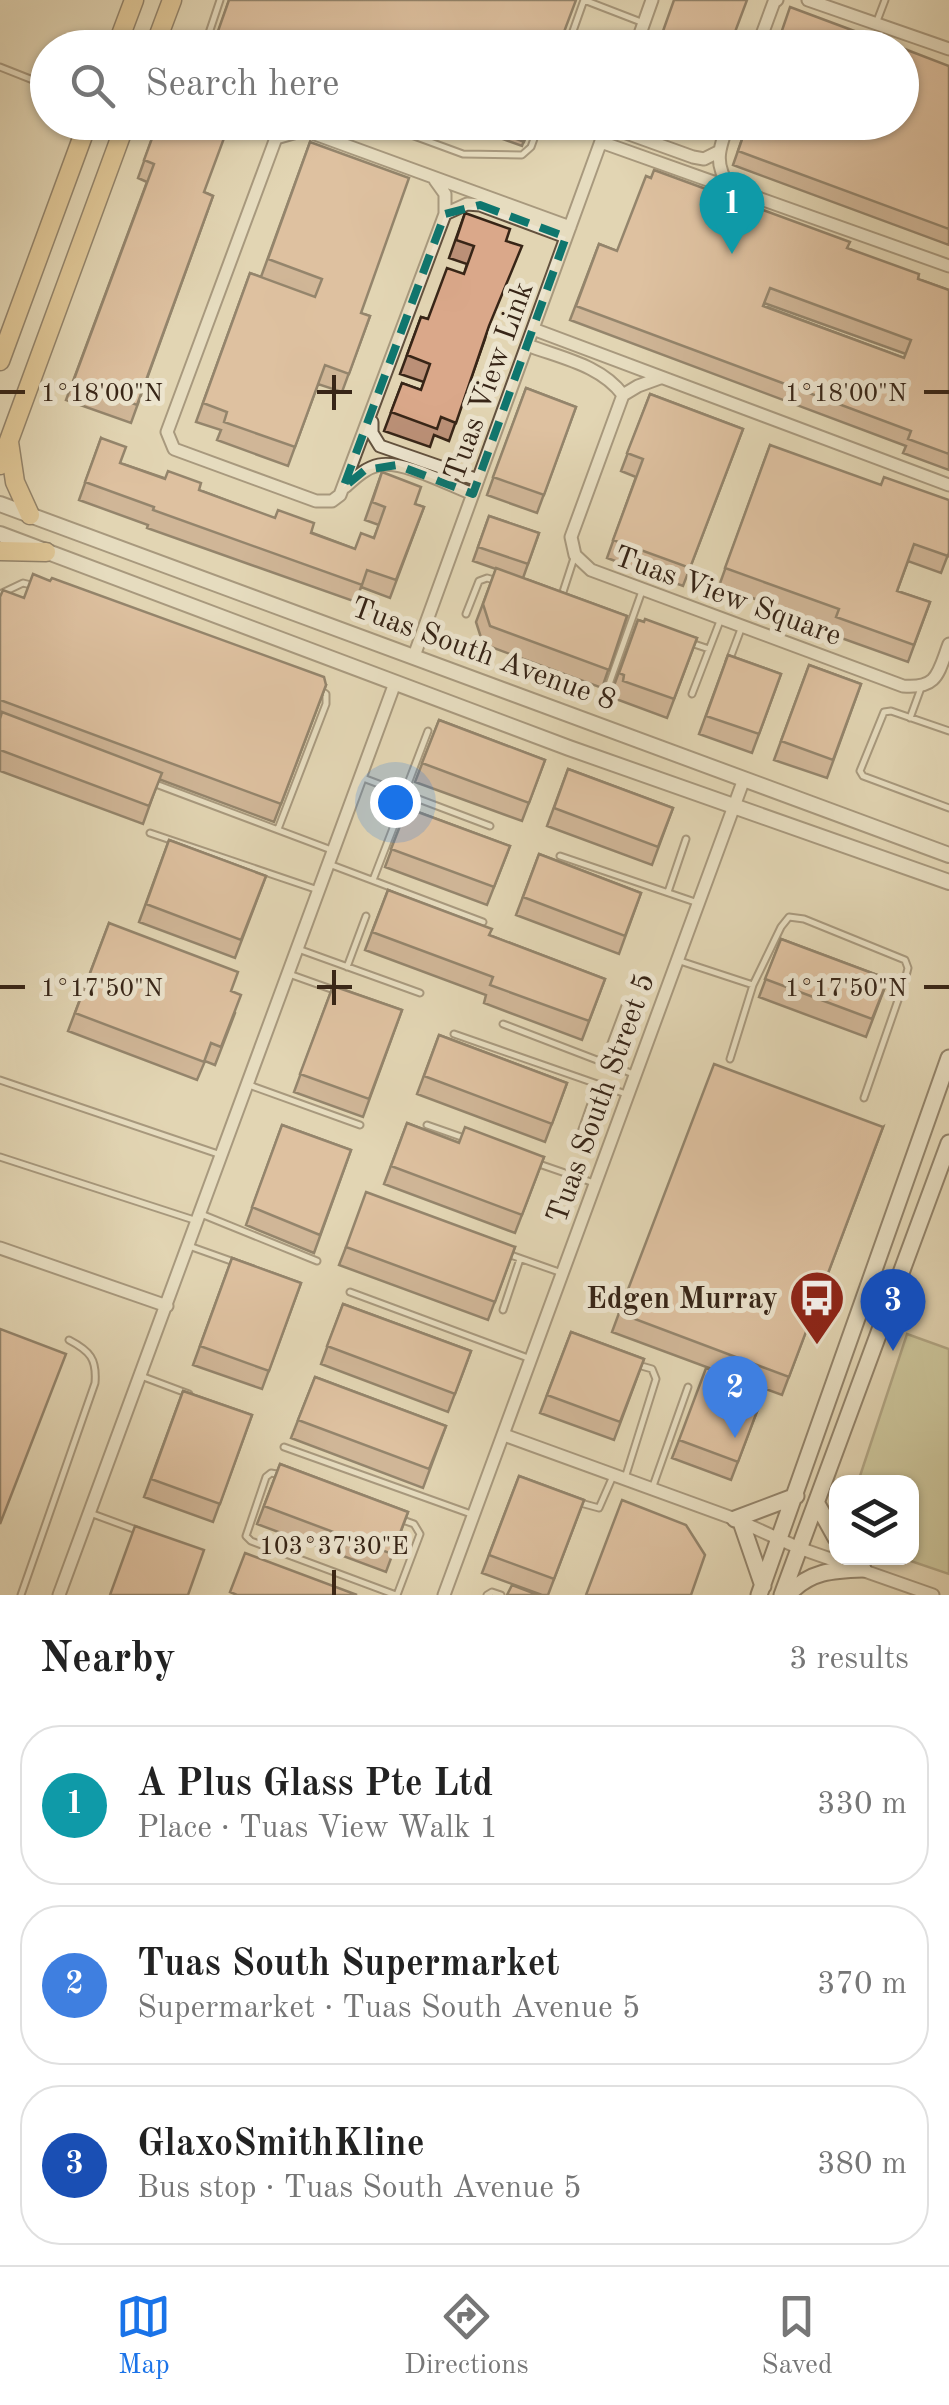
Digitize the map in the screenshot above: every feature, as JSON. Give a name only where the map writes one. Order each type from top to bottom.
[{"type":"main road","points":[[123,30],[134,0]]},
{"type":"main road","points":[[161,30],[172,0]]},
{"type":"main road","points":[[0,361],[81,140]]},
{"type":"main road","points":[[0,465],[119,140]]},
{"type":"main road","points":[[9,441],[15,482],[30,515]]},
{"type":"main road","points":[[0,551],[46,552]]},
{"type":"main road","points":[[761,1591],[949,1058]]},
{"type":"main road","points":[[785,1595],[949,1144]]},
{"type":"main road","points":[[761,1591],[738,1520],[796,1496]]},
{"type":"main road","points":[[817,1504],[829,1525]]},
{"type":"main road","points":[[785,1595],[810,1576],[849,1565]]},
{"type":"street","points":[[641,30],[652,0]]},
{"type":"street","points":[[764,30],[777,0]]},
{"type":"street","points":[[808,0],[893,30]]},
{"type":"street","points":[[919,39],[949,50]]},
{"type":"street","points":[[275,140],[167,432],[174,449],[316,500],[332,500],[344,488],[445,214],[444,194],[432,177]]},
{"type":"street","points":[[331,140],[568,232]]},
{"type":"street","points":[[648,140],[693,158],[704,159],[718,152]]},
{"type":"street","points":[[722,140],[718,152],[722,176],[730,187]]},
{"type":"street","points":[[601,142],[949,266]]},
{"type":"street","name":"Tuas View Link","points":[[414,656],[601,142]]},
{"type":"street","points":[[445,214],[467,204],[480,205],[568,232]]},
{"type":"street","points":[[533,328],[949,485]]},
{"type":"street","points":[[527,345],[601,373],[623,395],[662,378]]},
{"type":"street","name":"Tuas View Square","points":[[623,395],[571,537],[575,556],[591,570],[642,590],[903,686],[921,688]]},
{"type":"street","points":[[371,413],[372,433],[380,446],[478,480]]},
{"type":"street","points":[[344,488],[365,470],[380,464],[397,464],[473,494]]},
{"type":"street","name":"Tuas South Avenue 8","points":[[0,504],[949,856]]},
{"type":"street","name":"Tuas South Avenue 8","points":[[0,534],[395,683],[949,882]]},
{"type":"street","points":[[921,688],[936,678],[949,644]]},
{"type":"street","points":[[60,1595],[395,683]]},
{"type":"street","name":"Tuas South Street 5","points":[[444,1595],[744,779]]},
{"type":"street","points":[[0,1248],[167,1306]]},
{"type":"street","points":[[504,1435],[738,1520],[799,1548],[829,1556]]},
{"type":"street","points":[[862,1565],[933,1595]]},
{"type":"lane","points":[[210,30],[220,0]]},
{"type":"lane","points":[[573,30],[584,0],[644,23]]},
{"type":"lane","points":[[876,24],[885,0]]},
{"type":"lane","points":[[0,67],[30,79]]},
{"type":"lane","points":[[425,140],[463,154],[522,155],[533,140]]},
{"type":"lane","points":[[559,603],[575,556]]},
{"type":"lane","points":[[466,614],[481,580],[505,584]]},
{"type":"lane","points":[[0,594],[23,584],[51,592]]},
{"type":"lane","points":[[608,687],[642,590]]},
{"type":"lane","points":[[692,694],[721,618]]},
{"type":"lane","points":[[728,666],[742,626]]},
{"type":"lane","points":[[674,637],[709,649]]},
{"type":"lane","points":[[278,829],[326,704],[323,690],[305,684]]},
{"type":"lane","points":[[910,718],[921,688]]},
{"type":"lane","points":[[949,731],[884,712],[861,774],[949,808]]},
{"type":"lane","points":[[404,794],[428,732]]},
{"type":"lane","points":[[361,777],[490,826]]},
{"type":"lane","points":[[148,781],[278,829],[373,880],[483,922]]},
{"type":"lane","points":[[373,880],[395,823]]},
{"type":"lane","points":[[150,834],[320,891]]},
{"type":"lane","points":[[668,892],[686,839]]},
{"type":"lane","points":[[560,856],[698,903]]},
{"type":"lane","points":[[347,967],[366,916]]},
{"type":"lane","points":[[730,1059],[753,986],[781,927],[789,917],[804,919],[905,960],[908,968],[864,1098]]},
{"type":"lane","points":[[298,950],[420,993]]},
{"type":"lane","points":[[677,960],[753,986]]},
{"type":"lane","points":[[289,974],[339,992]]},
{"type":"lane","points":[[604,1062],[624,1006]]},
{"type":"lane","points":[[504,1024],[636,1074]]},
{"type":"lane","points":[[454,1034],[628,1094]]},
{"type":"lane","points":[[0,1080],[224,1156]]},
{"type":"lane","points":[[580,1135],[598,1084]]},
{"type":"lane","points":[[249,1085],[360,1125]]},
{"type":"lane","points":[[427,1125],[482,1145]]},
{"type":"lane","points":[[0,1156],[200,1217],[317,1261]]},
{"type":"lane","points":[[538,1164],[596,1184]]},
{"type":"lane","points":[[189,1246],[237,1263]]},
{"type":"lane","points":[[502,1252],[562,1274]]},
{"type":"lane","points":[[503,1310],[520,1258]]},
{"type":"lane","points":[[350,1292],[531,1359]]},
{"type":"lane","points":[[21,1595],[95,1384],[93,1358],[87,1349],[69,1340]]},
{"type":"lane","points":[[564,1497],[599,1508],[619,1477],[656,1379],[652,1370],[636,1364]]},
{"type":"lane","points":[[140,1376],[194,1396]]},
{"type":"lane","points":[[652,1489],[688,1387]]},
{"type":"lane","points":[[284,1447],[474,1515]]},
{"type":"lane","points":[[294,1480],[276,1473],[266,1477],[246,1536],[251,1542],[396,1595],[420,1534],[414,1524],[397,1518]]},
{"type":"lane","points":[[90,1513],[146,1534]]},
{"type":"lane","points":[[487,1595],[501,1595]]},
{"type":"highlighted area","points":[[480,205],[566,237],[473,494],[397,465],[365,470],[343,488],[445,214]]},
{"type":"green space","points":[[907,1334],[949,1349],[949,1574],[919,1564],[919,1475],[860,1475]]},
{"type":"building","points":[[229,0],[576,0],[565,30],[218,30]]},
{"type":"building","points":[[674,0],[747,0],[736,30],[663,30]]},
{"type":"building","points":[[790,7],[852,30],[782,30]]},
{"type":"building","points":[[919,55],[949,66],[949,229],[738,151],[742,140],[919,140]]},
{"type":"building","points":[[151,140],[223,140],[204,192],[213,196],[137,405],[73,382],[154,164],[144,160]]},
{"type":"building","points":[[310,142],[409,178],[361,313],[370,316],[349,374],[325,365],[295,447],[224,422],[227,412],[203,403],[250,273],[315,297],[322,279],[268,259]]},
{"type":"building","points":[[654,170],[850,242],[847,248],[919,274],[918,279],[949,290],[949,454],[908,439],[911,431],[576,306],[599,244],[617,251],[646,176],[651,178]],"holes":[[[770,288],[911,340],[904,358],[763,306]]]},
{"type":"building","points":[[465,213],[510,229],[506,241],[522,246],[456,423],[441,417],[437,429],[391,412],[402,383],[421,390],[430,364],[407,355],[421,317],[428,319],[447,268],[464,274],[474,246],[456,240]]},
{"type":"building","points":[[526,388],[576,407],[544,495],[493,477]]},
{"type":"building","points":[[650,394],[743,429],[690,568],[613,540],[643,459],[627,453]]},
{"type":"building","points":[[101,438],[126,447],[120,463],[165,479],[168,471],[201,483],[199,490],[275,518],[278,510],[314,523],[311,533],[355,549],[361,533],[374,538],[385,507],[372,502],[382,472],[421,487],[415,504],[424,507],[396,580],[367,570],[362,585],[85,482]]},
{"type":"building","points":[[770,445],[881,485],[884,477],[949,500],[948,556],[914,544],[897,591],[930,602],[914,645],[836,617],[839,609],[725,568]]},
{"type":"building","points":[[489,516],[539,533],[528,564],[478,547]]},
{"type":"building","points":[[496,568],[627,616],[609,670],[490,626],[483,604]]},
{"type":"building","points":[[33,574],[324,677],[326,685],[281,804],[0,700],[0,597],[3,590],[24,598]]},
{"type":"building","points":[[638,620],[697,638],[674,699],[623,681],[624,675],[619,673]]},
{"type":"building","points":[[728,655],[781,674],[759,734],[706,716]]},
{"type":"building","points":[[809,665],[861,684],[833,760],[781,741]]},
{"type":"building","points":[[2,712],[162,773],[149,806],[0,750]]},
{"type":"building","points":[[439,720],[545,760],[529,803],[422,763]]},
{"type":"building","points":[[568,769],[673,808],[658,847],[554,808]]},
{"type":"building","points":[[407,808],[510,846],[494,887],[391,849]]},
{"type":"building","points":[[169,840],[266,876],[241,940],[146,904]]},
{"type":"building","points":[[539,854],[641,893],[625,936],[523,897]]},
{"type":"building","points":[[388,890],[492,929],[489,935],[605,979],[589,1021],[490,985],[493,977],[372,932]]},
{"type":"building","points":[[109,923],[238,972],[231,991],[241,995],[221,1047],[211,1043],[204,1062],[75,1013]]},
{"type":"building","points":[[781,939],[888,979],[872,1019],[765,979]]},
{"type":"building","points":[[333,986],[402,1010],[369,1099],[300,1074]]},
{"type":"building","points":[[439,1035],[567,1083],[552,1124],[424,1076]]},
{"type":"building","points":[[714,1064],[883,1127],[789,1377],[619,1313]]},
{"type":"building","points":[[407,1123],[459,1143],[465,1127],[544,1157],[522,1215],[391,1166]]},
{"type":"building","points":[[282,1125],[351,1150],[320,1235],[252,1207]]},
{"type":"building","points":[[366,1192],[515,1247],[495,1302],[346,1247]]},
{"type":"building","points":[[232,1258],[301,1283],[269,1371],[200,1346]]},
{"type":"building","points":[[343,1304],[471,1351],[455,1394],[327,1346]]},
{"type":"building","points":[[0,1329],[66,1354],[0,1524]]},
{"type":"building","points":[[571,1332],[644,1359],[620,1422],[547,1395]]},
{"type":"building","points":[[706,1368],[765,1390],[738,1462],[679,1440]]},
{"type":"building","points":[[315,1377],[446,1426],[429,1469],[298,1420]]},
{"type":"building","points":[[183,1391],[252,1415],[220,1504],[151,1479]]},
{"type":"building","points":[[280,1464],[408,1512],[392,1554],[264,1506]]},
{"type":"building","points":[[519,1476],[584,1500],[554,1579],[489,1555]]},
{"type":"building","points":[[622,1500],[686,1525],[705,1555],[691,1595],[586,1595]]},
{"type":"building","points":[[135,1526],[204,1550],[188,1595],[110,1595]]},
{"type":"building","points":[[245,1553],[357,1595],[237,1595],[230,1592]]},
{"type":"building","points":[[512,1585],[538,1595],[507,1595]]},
{"type":"place","name":"A Plus Glass Pte Ltd","points":[[732,254]]},
{"type":"place","name":"Edgen Murray","points":[[817,1347]]},
{"type":"place","name":"GlaxoSmithKline","points":[[893,1351]]},
{"type":"place","name":"Tuas South Supermarket","points":[[735,1438]]}]
